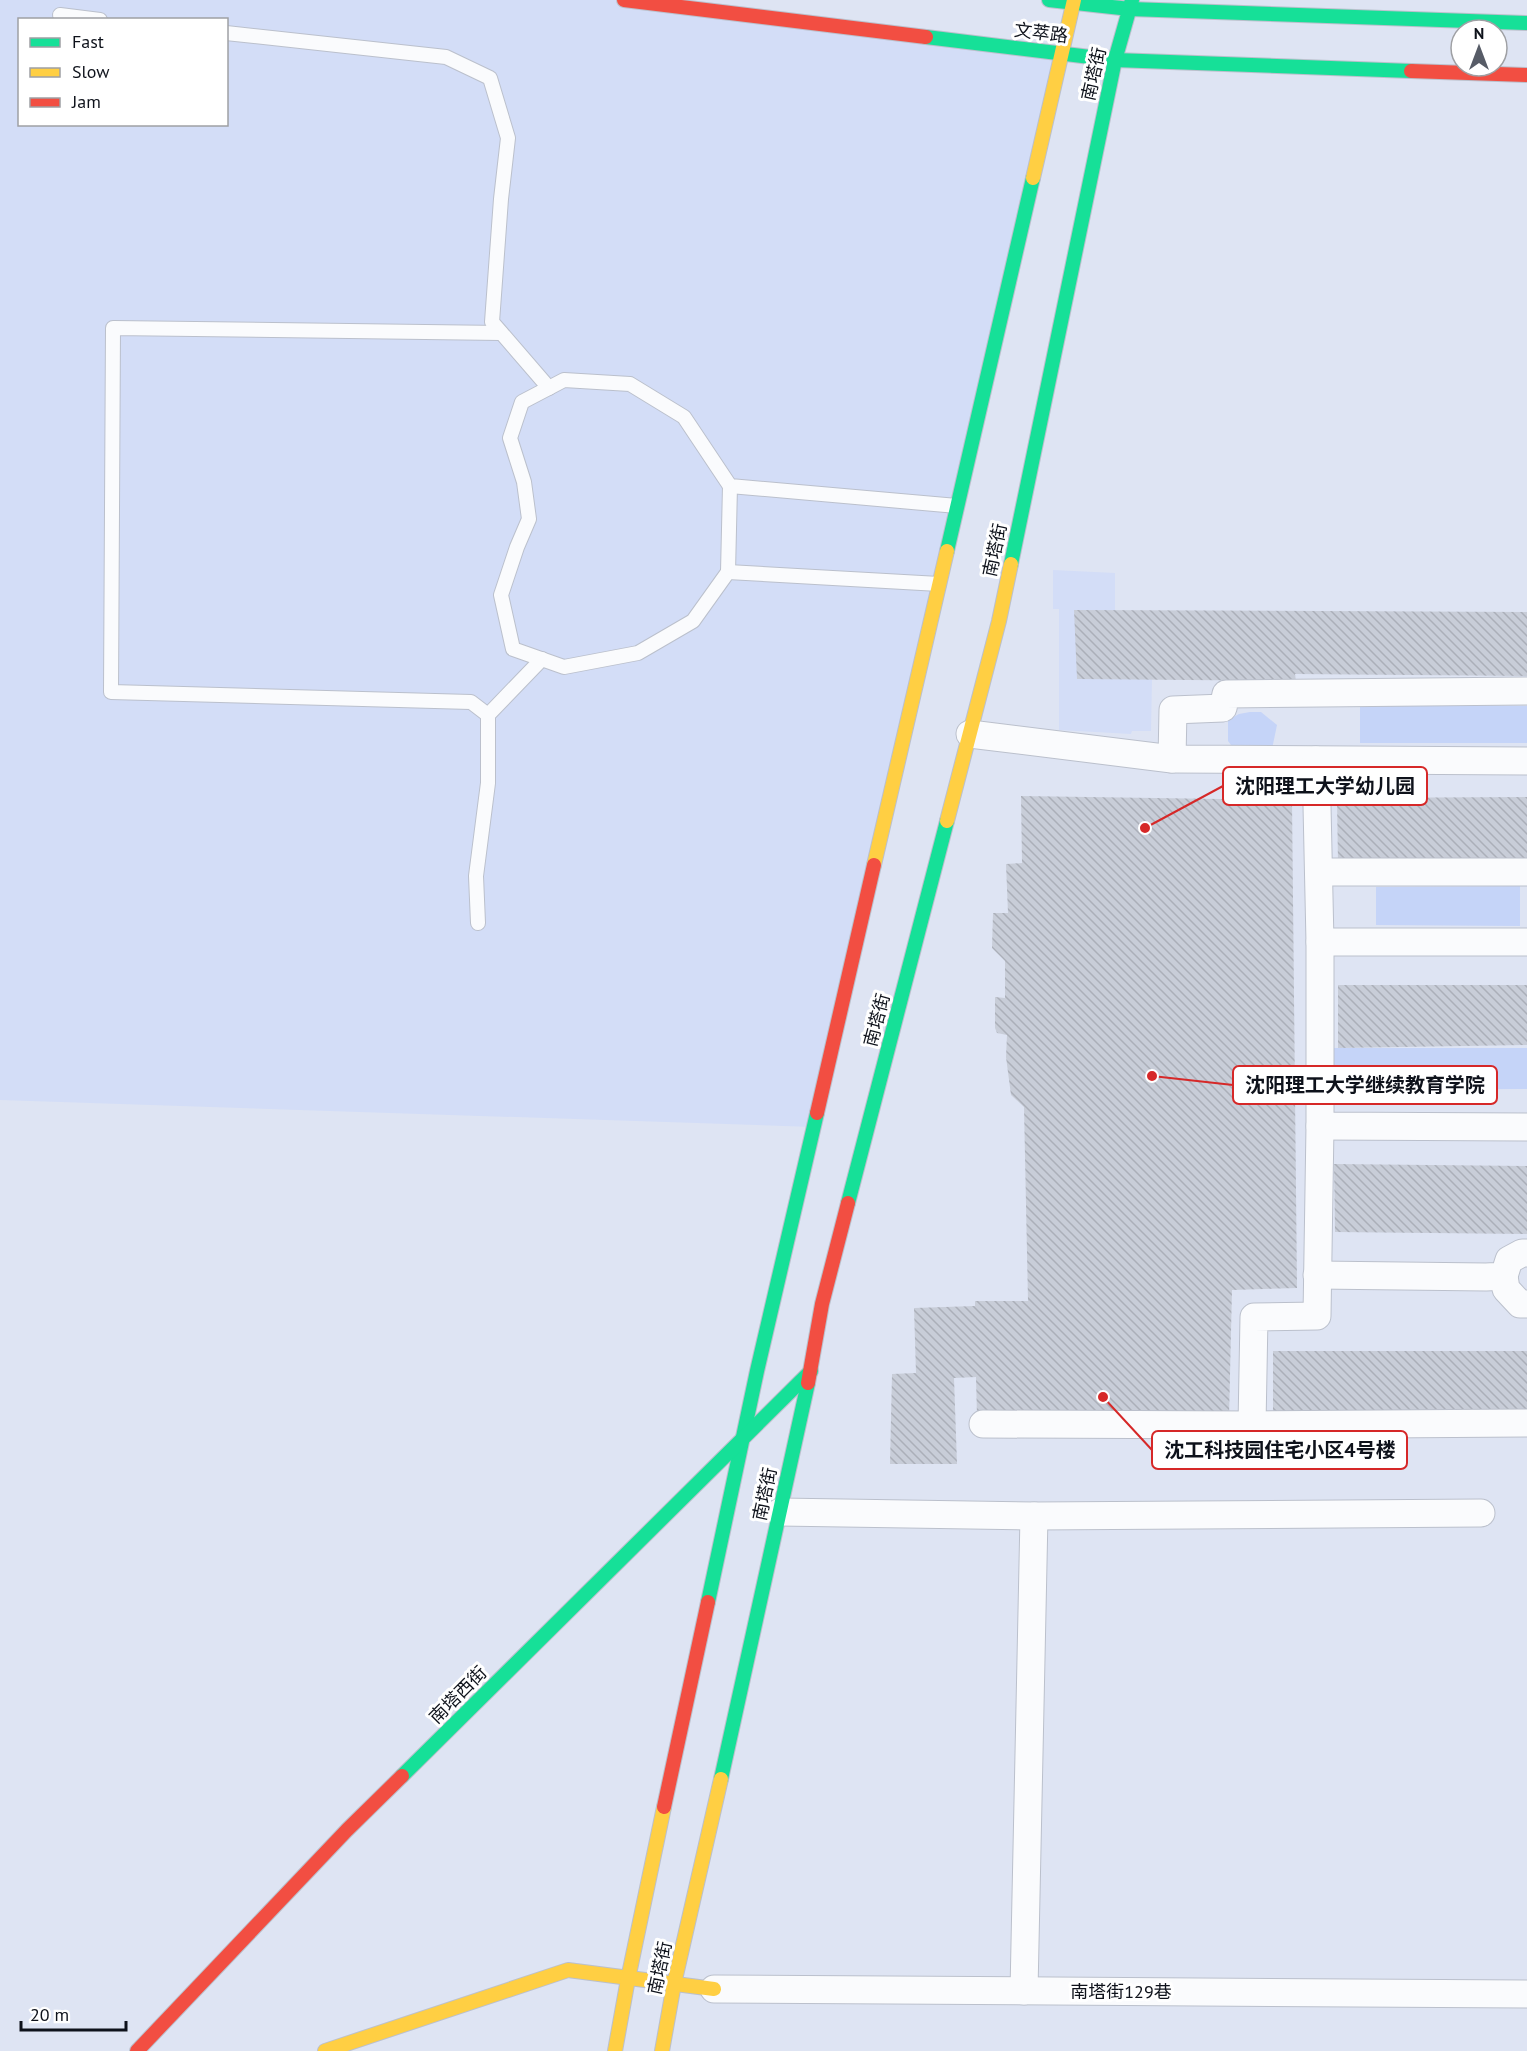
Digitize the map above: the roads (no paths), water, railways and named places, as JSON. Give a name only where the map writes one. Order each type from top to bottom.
[{"type":"street","name":"文萃路","points":[[624,0],[1115,60],[1527,75]]},
{"type":"street","name":"文萃路","points":[[1049,0],[1527,23]]},
{"type":"street","name":"南塔街","points":[[615,2051],[628,1979],[743,1437],[1074,2]]},
{"type":"street","name":"南塔街","points":[[662,2051],[674,1984],[780,1512],[822,1304],[999,621],[1115,60],[1131,4]]},
{"type":"street","points":[[1172,759],[1173,710],[1223,708],[1226,694],[1527,691]]},
{"type":"street","points":[[970,734],[1172,759],[1527,761]]},
{"type":"street","points":[[1252,1425],[1254,1317],[1317,1316],[1320,942],[1316,760]]},
{"type":"street","points":[[1319,872],[1527,872]]},
{"type":"street","points":[[1320,942],[1527,942]]},
{"type":"street","points":[[1320,1126],[1527,1127]]},
{"type":"street","points":[[1527,1253],[1522,1252],[1509,1260],[1504,1276],[1506,1289],[1520,1304],[1527,1304]]},
{"type":"street","points":[[1317,1275],[1486,1278],[1504,1276]]},
{"type":"street","name":"南塔西街","points":[[137,2051],[347,1830],[810,1371]]},
{"type":"street","points":[[983,1424],[1527,1423]]},
{"type":"street","points":[[780,1512],[1034,1516],[1481,1513]]},
{"type":"street","points":[[1024,1991],[1034,1516]]},
{"type":"street","points":[[325,2051],[568,1970],[714,1989]]},
{"type":"street","name":"南塔街129巷","points":[[714,1989],[1527,1994]]},
{"type":"lane","points":[[60,15],[84,18]]},
{"type":"lane","points":[[228,33],[446,57],[490,78],[508,138],[492,322],[549,388]]},
{"type":"lane","points":[[489,715],[471,702],[111,692],[113,327],[501,333]]},
{"type":"lane","points":[[564,380],[630,384],[684,417],[730,486],[729,572],[693,621],[638,653],[564,667],[513,649],[501,595],[529,519],[524,482],[510,438],[522,402],[549,388],[564,380]]},
{"type":"lane","points":[[730,486],[957,506]]},
{"type":"lane","points":[[729,572],[939,584]]},
{"type":"lane","points":[[478,923],[476,876],[489,783],[489,715],[542,659]]},
{"type":"place","name":"沈阳理工大学幼儿园","points":[[1145,828]]},
{"type":"place","name":"沈阳理工大学继续教育学院","points":[[1152,1076]]},
{"type":"place","name":"沈工科技园住宅小区4号楼","points":[[1103,1397]]}]
